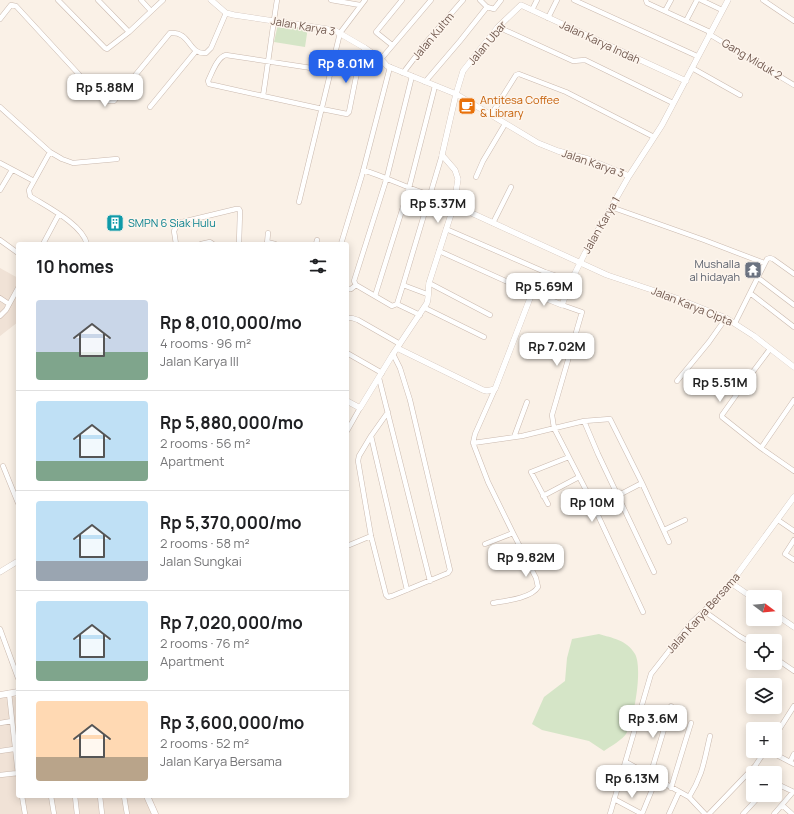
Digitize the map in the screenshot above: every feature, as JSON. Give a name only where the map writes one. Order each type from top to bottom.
[{"type":"main road","points":[[0,695],[16,692]]},
{"type":"main road","points":[[148,798],[155,814]]},
{"type":"street","points":[[58,0],[105,48],[109,49],[163,0]]},
{"type":"street","points":[[98,0],[129,32]]},
{"type":"street","points":[[141,0],[151,11]]},
{"type":"street","points":[[0,19],[11,5],[16,6],[85,81],[110,102],[118,98],[170,33],[176,32],[182,35],[196,51],[201,54],[206,53],[211,48],[226,13],[211,0]]},
{"type":"street","points":[[263,96],[277,0]]},
{"type":"street","points":[[332,0],[360,5]]},
{"type":"street","points":[[299,202],[340,33],[365,0]]},
{"type":"street","points":[[392,45],[376,32],[402,0]]},
{"type":"street","points":[[381,59],[431,0]]},
{"type":"street","name":"Jalan Kultm","points":[[403,73],[429,39],[463,0]]},
{"type":"street","points":[[480,0],[494,9],[501,0]]},
{"type":"street","name":"Jalan Karya Indah","points":[[517,0],[521,5],[548,18],[686,81]]},
{"type":"street","points":[[532,10],[537,0]]},
{"type":"street","points":[[548,18],[557,0]]},
{"type":"street","points":[[574,0],[697,56]]},
{"type":"street","name":"Gang Miduk 2","points":[[646,0],[648,3],[709,33],[794,85]]},
{"type":"street","points":[[665,11],[671,0]]},
{"type":"street","points":[[686,21],[697,0]]},
{"type":"street","points":[[701,0],[722,10]]},
{"type":"street","name":"Jalan Karya 1","points":[[562,305],[580,263],[629,176],[654,137],[686,81],[697,56],[728,0]]},
{"type":"street","points":[[763,0],[794,21]]},
{"type":"street","name":"Jalan Ubar","points":[[442,155],[456,94],[463,71],[498,27],[521,5]]},
{"type":"street","points":[[425,82],[488,6]]},
{"type":"street","name":"Jalan Karya 3","points":[[226,13],[319,28],[340,33],[365,48],[390,67],[456,94],[538,143],[558,151],[588,159],[629,176]]},
{"type":"street","points":[[498,27],[573,61],[585,60],[673,103]]},
{"type":"street","points":[[331,71],[224,55],[208,81],[211,85],[344,114],[349,112],[356,77],[365,48]]},
{"type":"street","points":[[150,107],[196,51]]},
{"type":"street","points":[[342,242],[364,170],[390,67]]},
{"type":"street","points":[[692,68],[740,95]]},
{"type":"street","points":[[490,115],[516,75],[519,74],[566,92],[654,137]]},
{"type":"street","points":[[412,76],[386,177],[354,281],[356,284],[392,306],[397,304],[420,315]]},
{"type":"street","points":[[375,296],[409,188],[434,86]]},
{"type":"street","points":[[0,107],[50,152],[62,159],[74,163],[117,159]]},
{"type":"street","points":[[476,177],[483,161],[505,124]]},
{"type":"street","points":[[50,152],[29,190],[30,196],[59,214],[83,234],[87,242]]},
{"type":"street","points":[[397,304],[404,285],[442,155]]},
{"type":"street","points":[[349,427],[393,354],[425,308],[429,299],[427,294],[429,283],[454,205],[458,175],[442,155]]},
{"type":"street","points":[[0,163],[34,181]]},
{"type":"street","points":[[0,190],[12,170]]},
{"type":"street","points":[[364,170],[386,177],[409,188],[430,195]]},
{"type":"street","points":[[493,223],[511,186]]},
{"type":"street","name":"Jalan Karya Cipta","points":[[454,205],[607,275],[676,298],[726,318],[754,336],[794,366]]},
{"type":"street","points":[[611,207],[764,263]]},
{"type":"street","points":[[176,242],[174,231],[178,223],[236,209],[239,209],[240,211],[240,242]]},
{"type":"street","points":[[44,242],[59,214]]},
{"type":"street","points":[[446,229],[545,272],[571,281]]},
{"type":"street","points":[[267,242],[268,233]]},
{"type":"street","points":[[0,240],[16,252]]},
{"type":"street","points":[[439,251],[532,293],[582,312],[552,415],[554,428],[643,612]]},
{"type":"street","points":[[735,323],[764,263],[770,258],[794,274]]},
{"type":"street","points":[[757,277],[794,305]]},
{"type":"street","points":[[429,283],[490,315]]},
{"type":"street","points":[[349,289],[356,284]]},
{"type":"street","points":[[404,285],[427,294]]},
{"type":"street","points":[[0,316],[6,310],[16,292]]},
{"type":"street","points":[[493,603],[524,596],[534,592],[538,587],[536,578],[488,482],[473,443],[475,434],[495,388],[532,293]]},
{"type":"street","points":[[750,293],[794,327]]},
{"type":"street","points":[[0,298],[9,304]]},
{"type":"street","points":[[425,308],[484,337]]},
{"type":"street","points":[[349,318],[358,320],[398,346],[483,390],[487,391],[495,388]]},
{"type":"street","points":[[677,381],[709,342],[726,318]]},
{"type":"street","points":[[770,349],[722,417],[761,448],[794,471]]},
{"type":"street","points":[[349,354],[380,375],[430,581]]},
{"type":"street","points":[[388,412],[371,436],[359,456],[358,461],[371,536],[386,595],[392,596],[430,581],[450,571],[410,400],[400,368],[393,354]]},
{"type":"street","points":[[761,448],[794,400]]},
{"type":"street","points":[[349,402],[360,408]]},
{"type":"street","points":[[514,437],[527,402]]},
{"type":"street","points":[[473,443],[514,437],[584,421],[607,418],[611,420],[669,542]]},
{"type":"street","points":[[584,421],[654,572]]},
{"type":"street","points":[[371,436],[407,590]]},
{"type":"street","points":[[548,504],[532,472],[569,457]]},
{"type":"street","points":[[3,466],[16,498]]},
{"type":"street","points":[[543,496],[579,477]]},
{"type":"street","points":[[594,508],[642,483]]},
{"type":"street","name":"Jalan Karya Bersama","points":[[610,814],[651,674],[691,623],[731,583],[794,497]]},
{"type":"street","points":[[664,530],[685,520]]},
{"type":"street","points":[[778,520],[794,531]]},
{"type":"street","points":[[485,544],[513,532]]},
{"type":"street","points":[[349,544],[371,536]]},
{"type":"street","points":[[794,540],[785,554],[794,560]]},
{"type":"street","points":[[0,572],[16,562]]},
{"type":"street","points":[[731,583],[746,593]]},
{"type":"street","points":[[704,611],[746,640]]},
{"type":"street","points":[[782,619],[794,627]]},
{"type":"street","points":[[0,629],[16,673]]},
{"type":"street","points":[[782,663],[794,671]]},
{"type":"street","points":[[9,693],[16,761]]},
{"type":"street","points":[[650,776],[671,706]]},
{"type":"street","points":[[782,725],[794,706]]},
{"type":"street","points":[[0,723],[12,721]]},
{"type":"street","points":[[671,788],[691,723]]},
{"type":"street","points":[[689,797],[698,783],[702,772],[710,736]]},
{"type":"street","points":[[0,751],[14,749]]},
{"type":"street","points":[[782,758],[792,763],[794,754]]},
{"type":"street","points":[[709,814],[756,766],[761,758]]},
{"type":"street","points":[[626,762],[689,797],[705,814]]},
{"type":"street","points":[[0,775],[16,773]]},
{"type":"street","points":[[614,799],[642,814],[656,780]]},
{"type":"street","points":[[774,814],[793,792],[782,786]]},
{"type":"street","points":[[669,814],[679,792]]},
{"type":"street","points":[[22,798],[25,814]]},
{"type":"street","points":[[51,798],[54,814]]},
{"type":"street","points":[[75,798],[77,814]]},
{"type":"street","points":[[100,798],[102,814]]},
{"type":"street","points":[[124,798],[127,814]]},
{"type":"street","points":[[743,814],[754,802]]},
{"type":"street","points":[[782,805],[792,814]]},
{"type":"shaded area","points":[[0,268],[16,277],[16,324],[0,336]]},
{"type":"shaded area","points":[[9,694],[16,697],[16,798],[145,798],[153,814],[0,814],[0,695]]},
{"type":"green space","points":[[278,24],[308,27],[305,47],[274,42]]},
{"type":"green space","points":[[599,634],[619,640],[632,649],[637,661],[638,670],[638,682],[629,727],[626,734],[622,738],[604,751],[589,741],[542,730],[532,724],[544,697],[565,681],[567,658],[572,639]]},
{"type":"place","name":"Antitesa Coffee & Library","points":[[467,106]]},
{"type":"place","name":"SMPN 6 Siak Hulu","points":[[115,223]]},
{"type":"place","name":"Mushalla al hidayah","points":[[753,270]]}]
